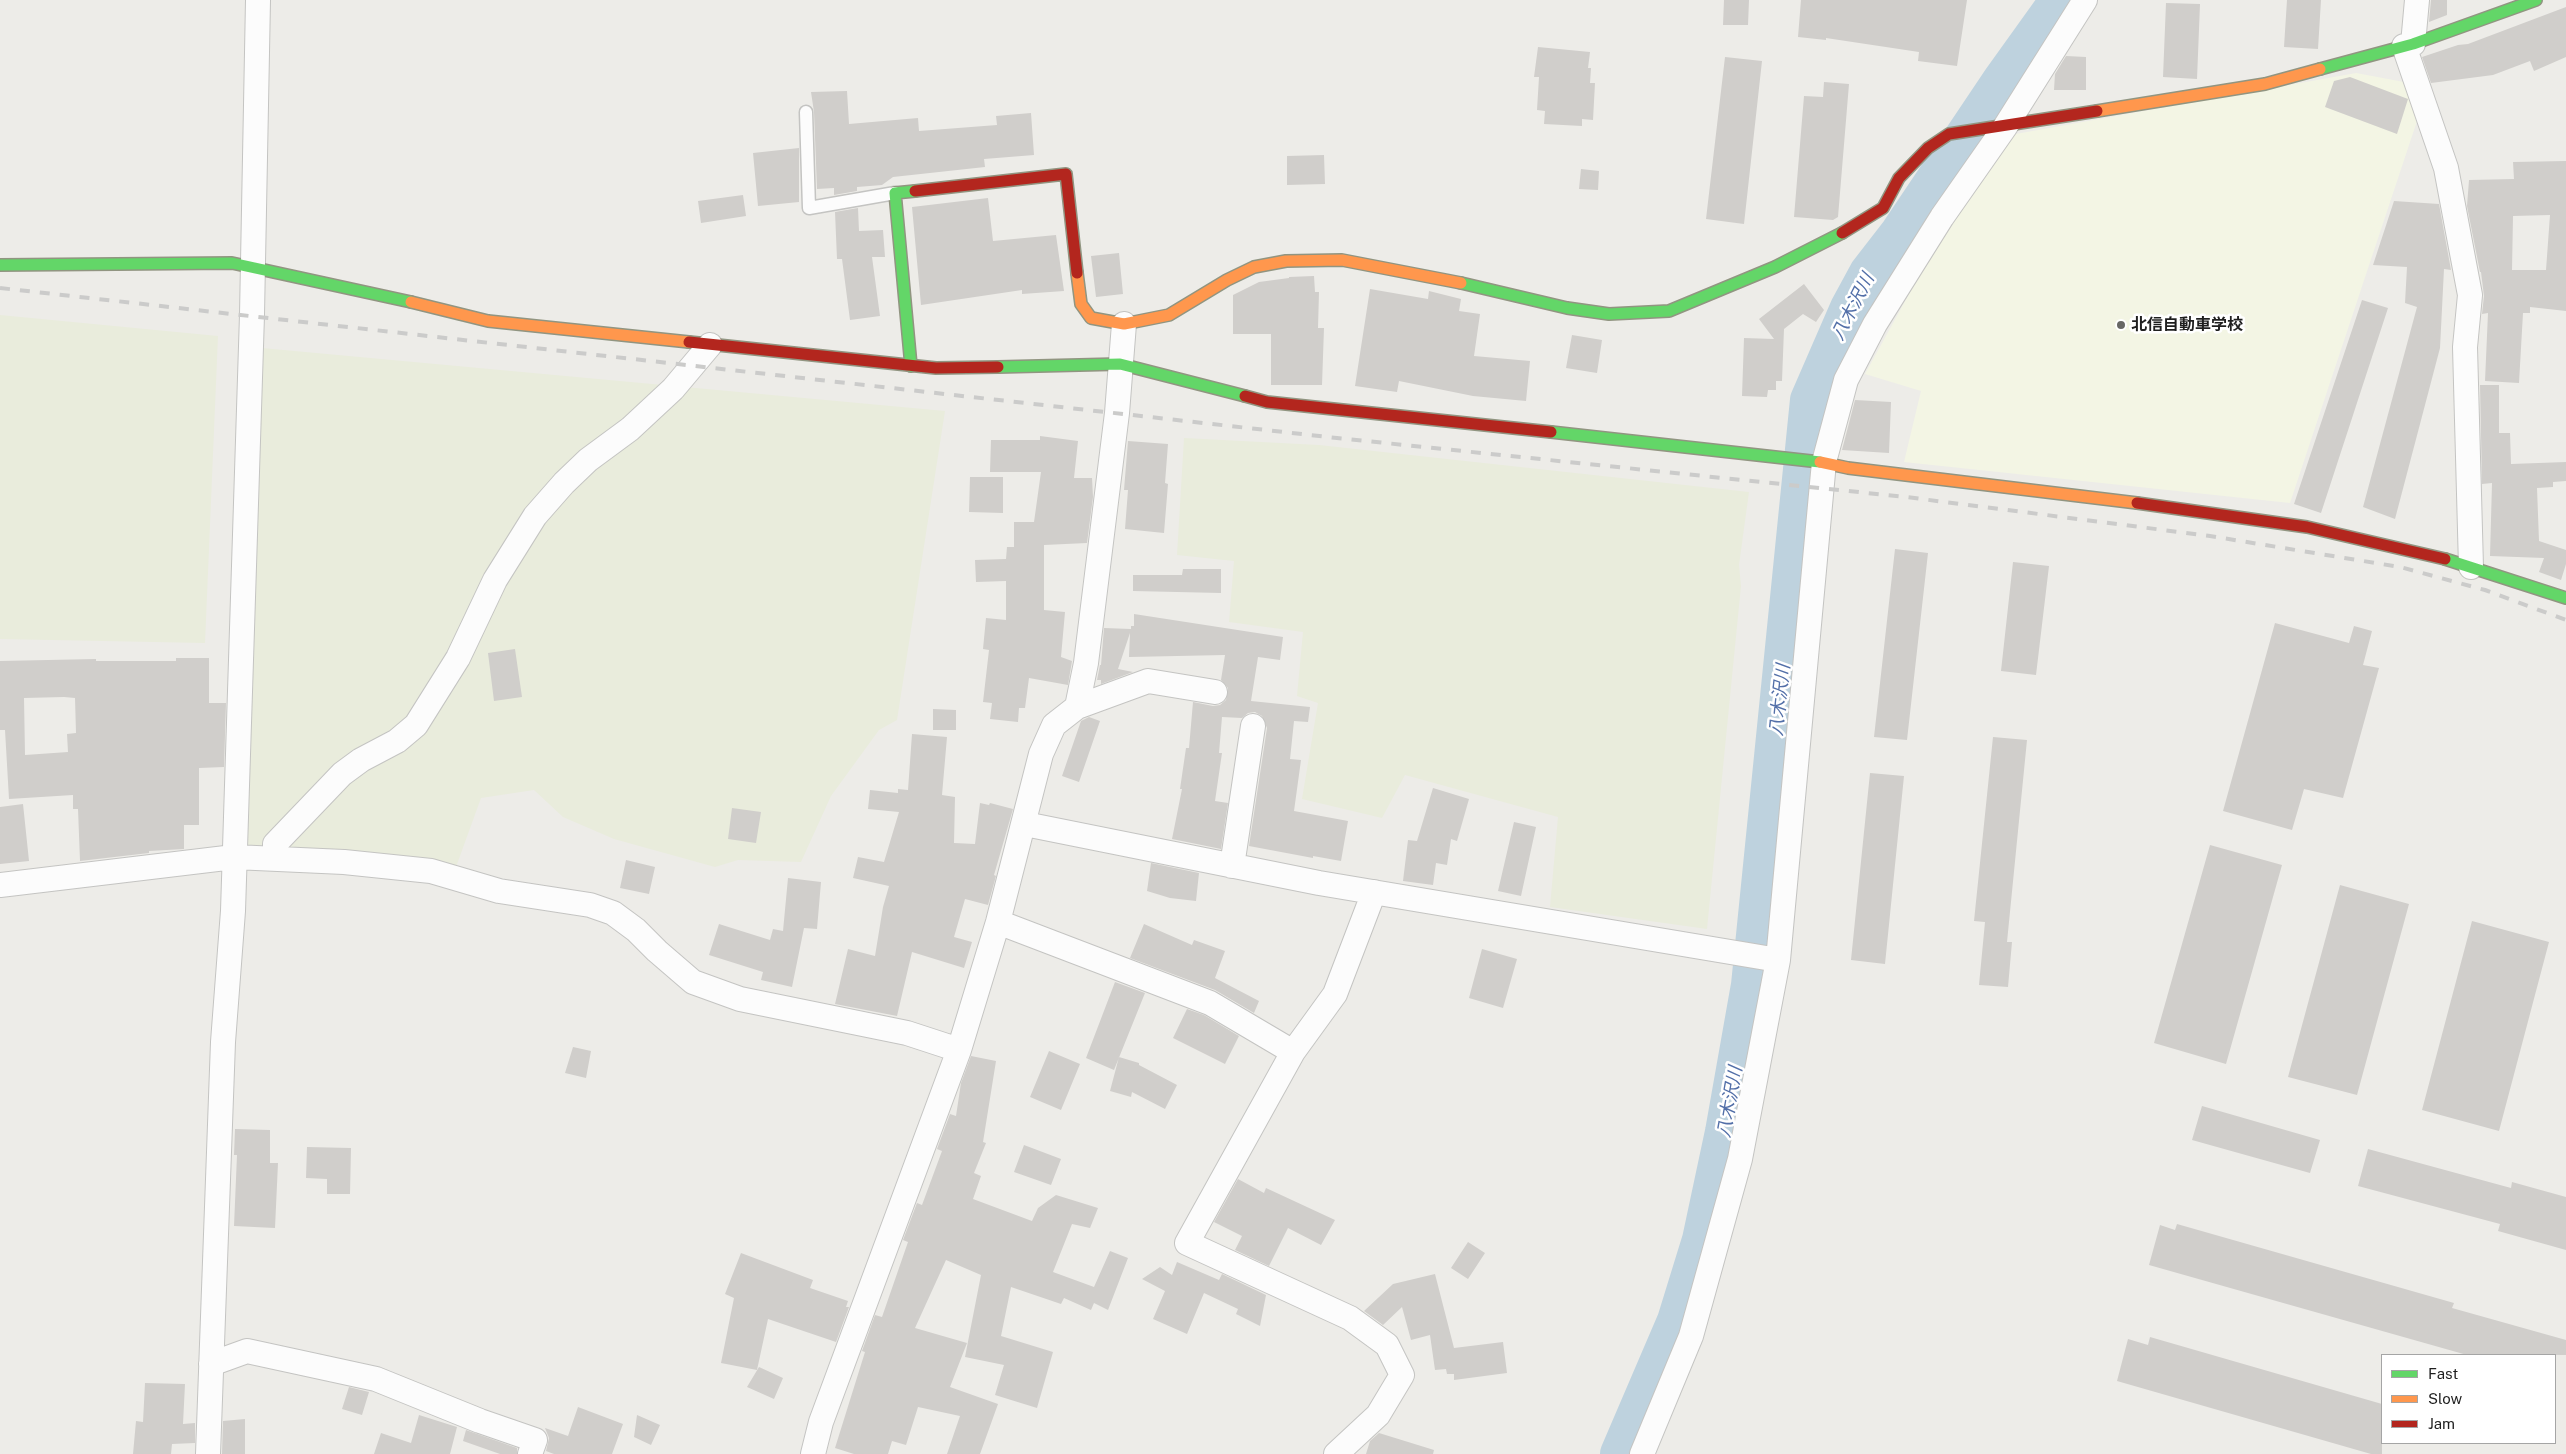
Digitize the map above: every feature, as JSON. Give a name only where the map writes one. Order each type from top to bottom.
[{"type":"street","points":[[208,1454],[223,1042],[233,911],[252,315],[251,265],[258,0]]},
{"type":"street","points":[[1642,1454],[1691,1336],[1740,1159],[1773,959],[1824,462],[1846,380],[1875,324],[1942,217],[2085,0]]},
{"type":"street","points":[[2416,0],[2408,45],[2446,168],[2470,295],[2465,347],[2470,567]]},
{"type":"street","points":[[911,366],[895,193],[1066,174],[1081,304],[1091,318],[1124,324],[1169,315],[1227,280],[1254,267],[1286,261],[1342,260],[1429,275],[1567,308],[1608,314],[1669,311],[1775,267],[1856,226],[1883,208],[1899,178],[1928,148],[1949,134],[1999,128],[2265,84],[2408,45],[2536,0]]},
{"type":"street","points":[[0,265],[232,263],[251,265],[488,321],[936,368],[1120,364],[1267,402],[1760,454],[1824,462],[1848,468],[2166,506],[2307,527],[2435,556],[2566,597]]},
{"type":"street","points":[[1077,706],[1086,663],[1117,413],[1124,324]]},
{"type":"street","points":[[275,859],[276,844],[342,774],[361,760],[397,741],[416,726],[458,658],[495,580],[535,516],[582,466],[630,429],[673,389],[710,345]]},
{"type":"street","points":[[813,1454],[821,1422],[958,1050],[998,922],[1025,824],[1041,754],[1054,725],[1077,706],[1148,681],[1214,692]]},
{"type":"street","points":[[1232,866],[1253,726]]},
{"type":"street","points":[[1025,824],[1232,866],[1374,892],[1773,959]]},
{"type":"street","points":[[0,886],[234,857],[344,862],[431,870],[499,891],[590,905],[613,913],[636,930],[656,951],[693,982],[740,999],[907,1033],[958,1050]]},
{"type":"street","points":[[1336,1454],[1378,1415],[1402,1374],[1387,1345],[1350,1318],[1187,1243],[1294,1052],[1335,994],[1374,892]]},
{"type":"street","points":[[998,922],[1210,1003],[1294,1052]]},
{"type":"street","points":[[212,1364],[247,1351],[376,1379],[480,1421],[535,1440],[530,1454]]},
{"type":"lane","points":[[806,112],[809,208],[895,193]]},
{"type":"shaded area","name":"北信自動車学校","points":[[2356,73],[2404,82],[2419,115],[2290,503],[1904,462],[1921,391],[1865,374],[1919,276],[2010,135]]},
{"type":"shaded area","points":[[0,315],[218,336],[205,643],[0,639]]},
{"type":"shaded area","points":[[262,348],[945,411],[897,720],[879,730],[831,796],[801,862],[738,860],[715,867],[614,839],[563,817],[534,790],[481,798],[456,867],[239,851]]},
{"type":"shaded area","points":[[1184,438],[1319,445],[1749,492],[1739,565],[1741,586],[1707,929],[1550,907],[1558,817],[1405,775],[1382,818],[1302,799],[1318,703],[1297,696],[1303,632],[1229,622],[1234,561],[1177,555]]},
{"type":"building","points":[[1724,0],[1749,0],[1748,25],[1723,25]]},
{"type":"building","points":[[1801,0],[1967,0],[1957,66],[1918,61],[1919,52],[1826,38],[1826,40],[1798,37]]},
{"type":"building","points":[[2287,0],[2321,0],[2318,49],[2284,47]]},
{"type":"building","points":[[2431,0],[2447,0],[2447,15],[2429,22]]},
{"type":"building","points":[[2166,3],[2200,4],[2197,79],[2163,77]]},
{"type":"building","points":[[2566,7],[2566,57],[2534,71],[2530,61],[2493,75],[2431,83],[2422,57],[2458,45],[2468,44]]},
{"type":"building","points":[[1538,47],[1590,52],[1588,68],[1591,68],[1590,83],[1595,83],[1593,120],[1582,119],[1582,126],[1544,124],[1545,111],[1537,110],[1539,77],[1534,77]]},
{"type":"building","points":[[2066,56],[2086,57],[2086,90],[2054,90],[2055,74]]},
{"type":"building","points":[[1725,57],[1762,61],[1744,224],[1706,219]]},
{"type":"building","points":[[2350,77],[2408,99],[2397,134],[2325,107],[2334,81]]},
{"type":"building","points":[[1824,82],[1849,84],[1838,217],[1833,220],[1794,217],[1804,96],[1823,97]]},
{"type":"building","points":[[847,91],[849,124],[918,118],[919,131],[997,125],[996,116],[1031,113],[1034,155],[984,159],[985,167],[893,177],[882,185],[857,187],[857,191],[834,195],[834,188],[817,189],[814,112],[811,92]]},
{"type":"building","points":[[799,148],[799,202],[758,206],[753,153]]},
{"type":"building","points":[[1324,155],[1325,184],[1287,185],[1287,156]]},
{"type":"building","points":[[2566,161],[2566,311],[2530,307],[2530,313],[2523,313],[2519,383],[2485,381],[2488,313],[2482,314],[2484,296],[2481,272],[2467,206],[2469,180],[2514,179],[2513,162]],"holes":[[[2550,215],[2546,270],[2512,270],[2513,216]]]},
{"type":"building","points":[[1581,169],[1599,171],[1598,190],[1579,189]]},
{"type":"building","points":[[743,195],[746,216],[701,223],[698,201]]},
{"type":"building","points":[[988,198],[993,241],[1056,235],[1064,291],[1022,294],[1022,290],[921,305],[912,207]]},
{"type":"building","points":[[2394,201],[2439,204],[2451,270],[2444,269],[2440,348],[2395,519],[2363,507],[2417,307],[2405,303],[2407,267],[2373,265]]},
{"type":"building","points":[[858,208],[859,231],[883,230],[885,257],[872,257],[880,316],[850,320],[842,259],[837,259],[835,212]]},
{"type":"building","points":[[1119,253],[1123,294],[1096,297],[1091,256]]},
{"type":"building","points":[[1314,276],[1315,292],[1319,292],[1318,328],[1324,328],[1322,385],[1271,385],[1271,334],[1233,334],[1233,295],[1259,282],[1289,277]]},
{"type":"building","points":[[1804,284],[1824,310],[1816,322],[1803,314],[1784,329],[1782,381],[1776,381],[1776,390],[1768,390],[1767,397],[1742,396],[1744,338],[1774,339],[1759,319]]},
{"type":"building","points":[[1370,289],[1428,299],[1429,291],[1461,299],[1459,311],[1480,314],[1474,356],[1530,361],[1526,401],[1473,396],[1399,381],[1397,392],[1355,386]]},
{"type":"building","points":[[2362,300],[2388,308],[2321,513],[2294,504]]},
{"type":"building","points":[[1572,335],[1602,340],[1597,373],[1566,368]]},
{"type":"building","points":[[2480,385],[2499,385],[2499,433],[2510,433],[2511,464],[2566,462],[2566,481],[2553,482],[2553,487],[2537,488],[2539,541],[2566,550],[2566,564],[2561,580],[2539,572],[2544,558],[2490,556],[2492,483],[2482,484]]},
{"type":"building","points":[[1855,400],[1891,402],[1889,453],[1842,450]]},
{"type":"building","points":[[1040,436],[1078,441],[1074,478],[1092,478],[1093,497],[1087,543],[1044,545],[1044,610],[1065,612],[1061,657],[1072,661],[1068,685],[1029,678],[1025,708],[1019,708],[1018,722],[990,719],[992,703],[983,702],[989,650],[983,649],[986,618],[1006,620],[1006,581],[976,582],[975,560],[1006,559],[1007,547],[1014,547],[1014,522],[1034,522],[1041,472],[990,472],[991,440],[1040,440]]},
{"type":"building","points":[[1128,441],[1168,444],[1165,483],[1168,484],[1164,533],[1125,529],[1128,490],[1124,490]]},
{"type":"building","points":[[970,477],[1003,477],[1003,513],[969,512]]},
{"type":"building","points":[[1895,549],[1928,553],[1907,740],[1874,737]]},
{"type":"building","points":[[2013,562],[2049,566],[2036,675],[2001,671]]},
{"type":"building","points":[[1183,569],[1221,569],[1221,593],[1133,591],[1133,575],[1182,575]]},
{"type":"building","points":[[1134,614],[1283,637],[1280,660],[1258,657],[1251,701],[1310,707],[1308,722],[1294,721],[1290,759],[1301,760],[1294,811],[1348,821],[1341,861],[1313,856],[1313,858],[1249,846],[1267,728],[1262,716],[1255,712],[1248,713],[1242,718],[1222,717],[1219,753],[1222,753],[1215,801],[1228,803],[1221,849],[1172,839],[1182,789],[1180,789],[1186,748],[1189,748],[1193,702],[1213,706],[1220,705],[1226,700],[1228,688],[1221,680],[1225,655],[1129,657],[1130,633],[1118,669],[1133,672],[1101,684],[1101,680],[1097,680],[1101,665],[1104,628],[1131,629],[1131,626],[1134,626]]},
{"type":"building","points":[[2275,623],[2349,643],[2354,626],[2372,631],[2363,665],[2379,668],[2343,798],[2304,789],[2292,830],[2223,811]]},
{"type":"building","points":[[515,649],[522,697],[494,701],[488,653]]},
{"type":"building","points":[[176,658],[209,658],[209,703],[226,703],[224,767],[199,768],[199,825],[184,825],[184,849],[149,851],[149,853],[80,861],[78,809],[73,809],[73,795],[9,799],[5,730],[0,730],[0,661],[96,659],[96,661],[176,661]],"holes":[[[24,698],[75,698],[76,733],[67,734],[68,752],[25,755]]]},
{"type":"building","points":[[933,709],[956,710],[956,730],[933,730]]},
{"type":"building","points":[[1089,717],[1100,721],[1079,782],[1062,776],[1081,721]]},
{"type":"building","points":[[912,734],[947,737],[942,795],[955,797],[954,843],[975,844],[980,803],[989,805],[990,803],[1013,809],[994,875],[996,876],[988,905],[965,899],[954,937],[972,942],[964,968],[912,952],[897,1016],[835,1004],[848,949],[875,956],[883,907],[889,886],[853,878],[858,857],[884,862],[899,812],[868,809],[870,790],[898,793],[898,789],[908,790]]},
{"type":"building","points":[[1993,737],[2027,740],[2007,942],[2012,942],[2008,987],[1979,985],[1985,922],[1974,921]]},
{"type":"building","points":[[1870,773],[1904,776],[1885,964],[1851,960]]},
{"type":"building","points":[[1433,788],[1469,799],[1457,841],[1451,839],[1447,865],[1436,863],[1433,885],[1403,881],[1408,840],[1417,841]]},
{"type":"building","points":[[23,804],[29,861],[0,864],[0,807]]},
{"type":"building","points":[[732,808],[761,812],[756,843],[728,839]]},
{"type":"building","points":[[1514,822],[1536,827],[1521,896],[1498,891]]},
{"type":"building","points":[[2210,845],[2282,865],[2226,1064],[2154,1043]]},
{"type":"building","points":[[626,860],[655,867],[649,894],[620,888]]},
{"type":"building","points":[[1151,863],[1199,873],[1196,901],[1170,898],[1147,891]]},
{"type":"building","points":[[788,878],[821,882],[817,929],[804,928],[792,987],[761,980],[763,972],[709,955],[719,924],[770,940],[773,929],[783,931]]},
{"type":"building","points":[[2340,885],[2409,904],[2357,1095],[2288,1077]]},
{"type":"building","points":[[2472,921],[2549,942],[2499,1131],[2422,1110]]},
{"type":"building","points":[[1144,924],[1192,945],[1194,940],[1225,951],[1215,978],[1259,1001],[1254,1013],[1215,990],[1130,958]]},
{"type":"building","points":[[1482,949],[1517,959],[1503,1008],[1469,998]]},
{"type":"building","points":[[1115,982],[1145,993],[1114,1070],[1086,1058]]},
{"type":"building","points":[[1187,1009],[1204,1015],[1239,1036],[1225,1064],[1173,1038]]},
{"type":"building","points":[[573,1047],[591,1051],[586,1078],[565,1073]]},
{"type":"building","points":[[1049,1051],[1080,1064],[1061,1110],[1030,1097]]},
{"type":"building","points":[[971,1056],[996,1061],[983,1142],[986,1143],[974,1173],[981,1176],[973,1199],[1032,1221],[1038,1208],[1056,1195],[1098,1208],[1090,1228],[1072,1224],[1053,1272],[1094,1287],[1110,1251],[1128,1258],[1108,1310],[1094,1303],[1091,1310],[1064,1298],[1061,1304],[1011,1287],[1001,1336],[1053,1352],[1037,1408],[995,1395],[1004,1365],[965,1357],[981,1275],[946,1260],[915,1328],[967,1343],[950,1387],[998,1404],[980,1454],[947,1454],[960,1416],[918,1407],[906,1445],[892,1441],[888,1454],[854,1454],[835,1448],[865,1352],[862,1351],[875,1315],[882,1317],[908,1242],[903,1240],[917,1203],[922,1205],[942,1151],[937,1149],[950,1114],[956,1116],[961,1083]]},
{"type":"building","points":[[1119,1057],[1139,1063],[1139,1065],[1177,1085],[1165,1109],[1132,1092],[1131,1097],[1110,1091]]},
{"type":"building","points":[[2202,1106],[2320,1140],[2310,1173],[2192,1140]]},
{"type":"building","points":[[235,1129],[270,1130],[270,1163],[278,1163],[275,1228],[234,1226],[237,1155],[234,1155]]},
{"type":"building","points":[[1024,1145],[1061,1159],[1051,1185],[1014,1172]]},
{"type":"building","points":[[307,1147],[351,1148],[350,1194],[327,1194],[327,1179],[306,1178]]},
{"type":"building","points":[[2368,1149],[2511,1188],[2512,1182],[2566,1197],[2566,1250],[2498,1231],[2500,1224],[2358,1186]]},
{"type":"building","points":[[1238,1179],[1264,1193],[1266,1188],[1335,1220],[1321,1245],[1288,1228],[1269,1266],[1235,1250],[1242,1236],[1214,1222]]},
{"type":"building","points":[[2177,1224],[2454,1303],[2452,1308],[2566,1340],[2566,1355],[2463,1354],[2149,1265],[2160,1225],[2175,1230]]},
{"type":"building","points":[[1468,1242],[1485,1253],[1468,1279],[1451,1268]]},
{"type":"building","points":[[741,1253],[813,1280],[810,1288],[848,1301],[846,1307],[849,1307],[836,1342],[768,1319],[757,1370],[721,1363],[734,1298],[725,1294]]},
{"type":"building","points":[[1177,1262],[1219,1280],[1222,1274],[1266,1295],[1260,1326],[1236,1314],[1238,1309],[1204,1293],[1187,1334],[1153,1319],[1165,1291],[1142,1279],[1160,1267],[1172,1275]]},
{"type":"building","points":[[1435,1274],[1454,1348],[1503,1342],[1507,1373],[1454,1380],[1454,1374],[1447,1374],[1446,1369],[1435,1370],[1430,1335],[1411,1340],[1402,1307],[1383,1325],[1364,1311],[1393,1284]]},
{"type":"building","points":[[2150,1337],[2381,1404],[2382,1454],[2371,1454],[2117,1381],[2128,1339],[2148,1345]]},
{"type":"building","points":[[759,1367],[783,1378],[774,1399],[747,1387]]},
{"type":"building","points":[[145,1383],[185,1384],[183,1424],[195,1423],[195,1443],[172,1444],[171,1454],[133,1454],[136,1421],[143,1422]]},
{"type":"building","points":[[349,1387],[369,1392],[362,1415],[342,1409]]},
{"type":"building","points":[[578,1407],[623,1424],[612,1454],[554,1454],[546,1451],[549,1438],[545,1428],[568,1436]]},
{"type":"building","points":[[419,1415],[457,1427],[450,1454],[374,1454],[381,1433],[411,1443]]},
{"type":"building","points":[[637,1415],[660,1425],[651,1445],[634,1437]]},
{"type":"building","points":[[245,1419],[245,1454],[222,1454],[223,1421]]},
{"type":"building","points":[[466,1430],[517,1448],[517,1454],[500,1454],[463,1441]]},
{"type":"building","points":[[1379,1433],[1434,1450],[1433,1454],[1366,1454],[1370,1441]]},
{"type":"waterway","name":"八木沢川","points":[[1620,1454],[1677,1321],[1702,1240],[1725,1132],[1751,985],[1810,400],[1850,308],[1869,273],[1900,233],[2002,81],[2060,0]]},
{"type":"railway","points":[[0,288],[1337,438],[1906,497],[2210,536],[2400,567],[2485,590],[2566,620]]},
{"type":"traffic: fast","points":[[2320,69],[2413,44],[2536,0]]},
{"type":"traffic: fast","points":[[911,366],[895,193],[915,191]]},
{"type":"traffic: fast","points":[[1461,283],[1567,308],[1609,314],[1669,311],[1775,267],[1842,233]]},
{"type":"traffic: fast","points":[[0,265],[232,263],[411,302]]},
{"type":"traffic: fast","points":[[998,367],[1120,364],[1245,396]]},
{"type":"traffic: fast","points":[[1551,432],[1820,462]]},
{"type":"traffic: fast","points":[[2445,559],[2566,598]]},
{"type":"traffic: slow","points":[[2097,111],[2265,84],[2320,69]]},
{"type":"traffic: slow","points":[[1077,273],[1081,304],[1091,318],[1124,324],[1169,315],[1227,280],[1254,267],[1286,261],[1342,260],[1461,283]]},
{"type":"traffic: slow","points":[[411,302],[488,321],[689,342]]},
{"type":"traffic: slow","points":[[1820,462],[1848,468],[2137,503]]},
{"type":"traffic: jam","points":[[1842,233],[1883,208],[1899,178],[1928,148],[1949,134],[2097,111]]},
{"type":"traffic: jam","points":[[915,191],[1066,174],[1077,273]]},
{"type":"traffic: jam","points":[[689,342],[936,368],[998,367]]},
{"type":"traffic: jam","points":[[1245,396],[1267,402],[1551,432]]},
{"type":"traffic: jam","points":[[2137,503],[2307,527],[2445,559]]},
{"type":"place","name":"北信自動車学校","points":[[2121,325]]}]
